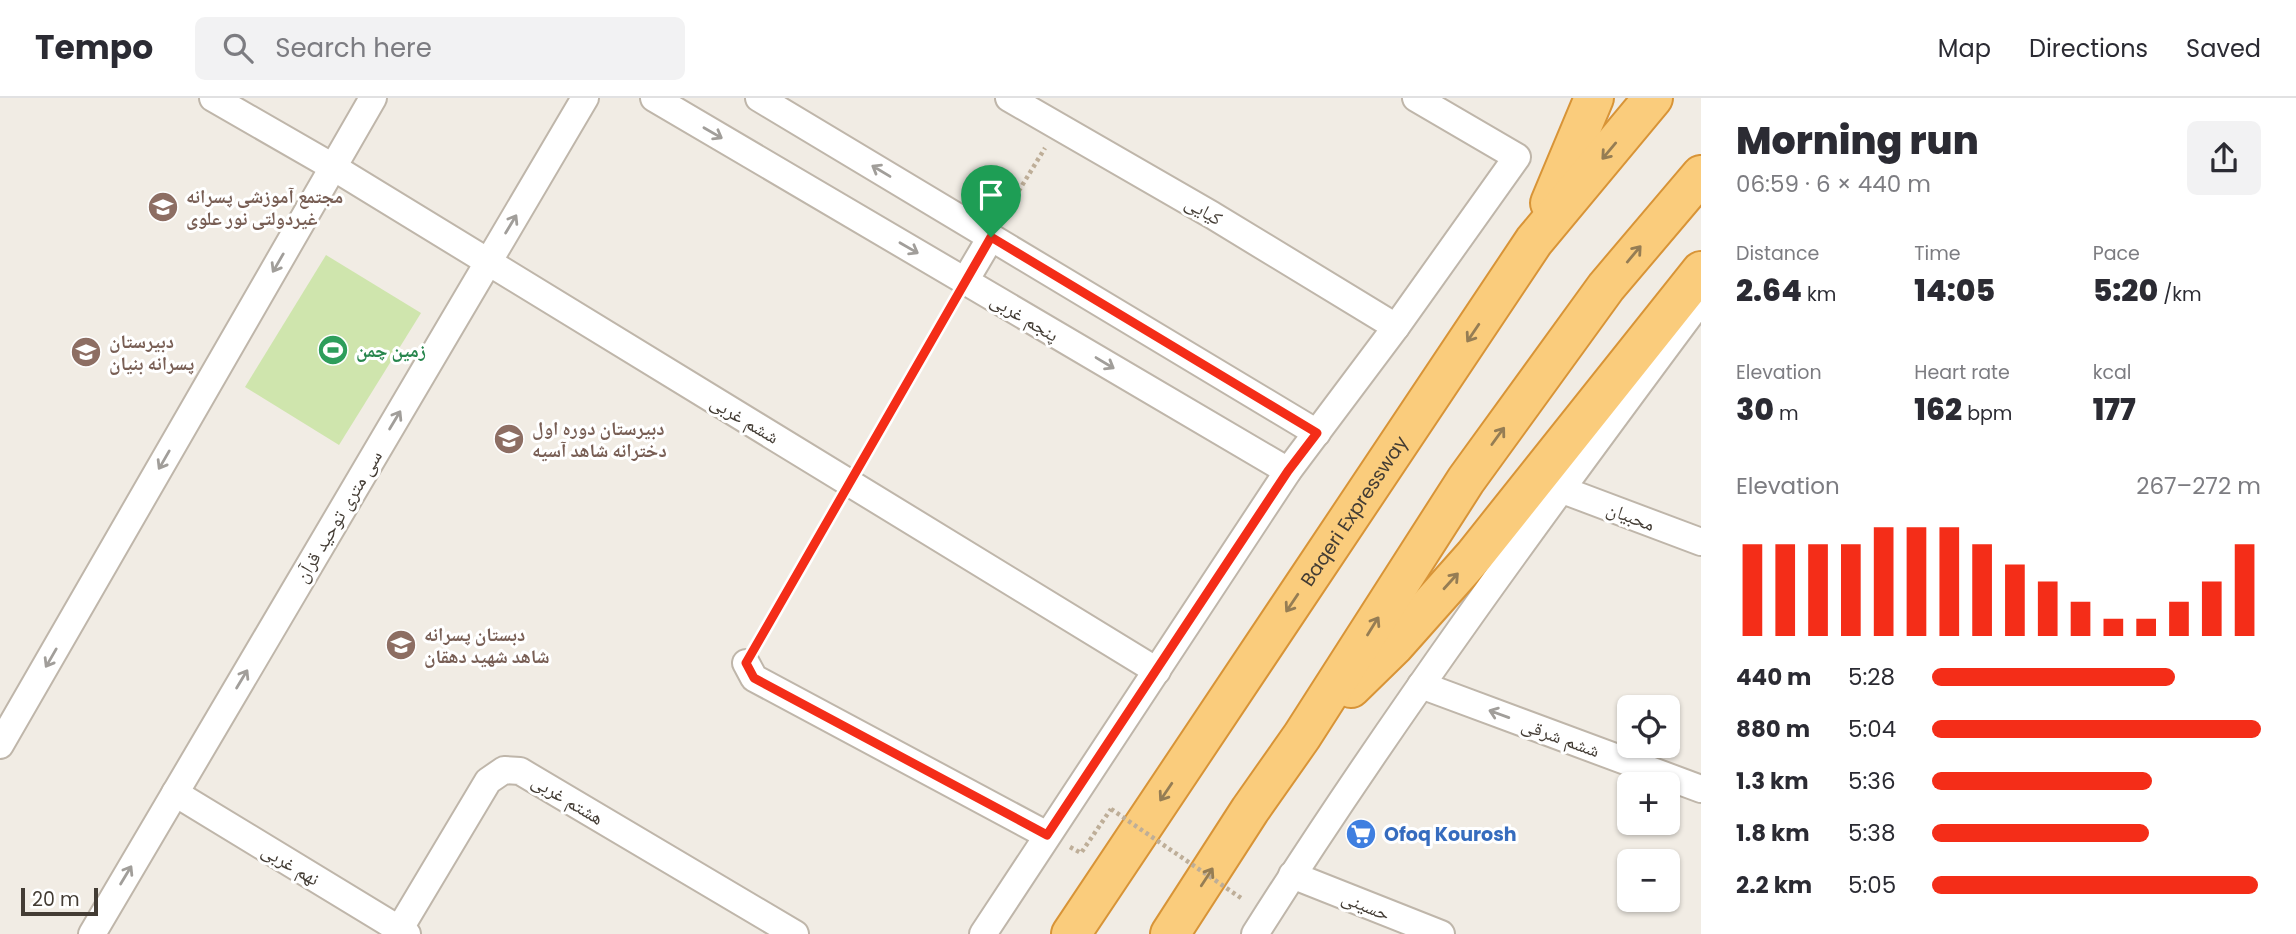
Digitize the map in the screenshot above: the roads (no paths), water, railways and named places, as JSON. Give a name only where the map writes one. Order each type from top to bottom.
[{"type":"highway","points":[[1534,241],[1594,98]]},
{"type":"highway","name":"Baqeri Expressway","points":[[1071,934],[1534,241],[1653,98]]},
{"type":"highway","points":[[1170,934],[1302,736],[1466,480],[1606,287],[1701,175]]},
{"type":"highway","points":[[1302,736],[1394,646],[1474,556],[1701,271]]},
{"type":"street","points":[[213,98],[333,167]]},
{"type":"street","points":[[4,731],[373,98]]},
{"type":"street","name":"سی متری توحید قرآن","points":[[92,934],[585,98]]},
{"type":"street","name":"پنجم غربی","points":[[654,98],[1288,471]]},
{"type":"street","points":[[759,98],[1317,433]]},
{"type":"street","name":"کیایی","points":[[1009,98],[1212,215],[1396,327]]},
{"type":"street","points":[[982,934],[1288,471],[1396,327],[1517,157],[1416,98]]},
{"type":"street","name":"ششم غربی","points":[[333,167],[1157,671]]},
{"type":"street","points":[[965,281],[991,237]]},
{"type":"street","points":[[1255,934],[1421,685],[1560,489],[1701,300]]},
{"type":"street","name":"محبیان","points":[[1560,489],[1701,542]]},
{"type":"street","points":[[746,663],[754,678],[1047,835]]},
{"type":"street","name":"ششم شرقی","points":[[1421,685],[1701,789]]},
{"type":"street","name":"هشتم غربی","points":[[403,932],[488,782],[504,770],[520,771],[795,934]]},
{"type":"street","name":"نهم غربی","points":[[175,793],[403,932]]},
{"type":"street","name":"حسینی","points":[[1292,875],[1441,934]]},
{"type":"place","name":"مجتمع آموزشی پسرانه غیردولتی نور علوی","points":[[163,207]]},
{"type":"place","name":"زمین چمن","points":[[333,350]]},
{"type":"place","name":"دبیرستان پسرانه بنیان","points":[[86,352]]},
{"type":"place","name":"دبیرستان دوره اول دخترانه شاهد آسیه","points":[[509,439]]},
{"type":"place","name":"دبستان پسرانه شاهد شهید دهقان","points":[[401,645]]},
{"type":"place","name":"Ofoq Kourosh","points":[[1361,834]]}]
